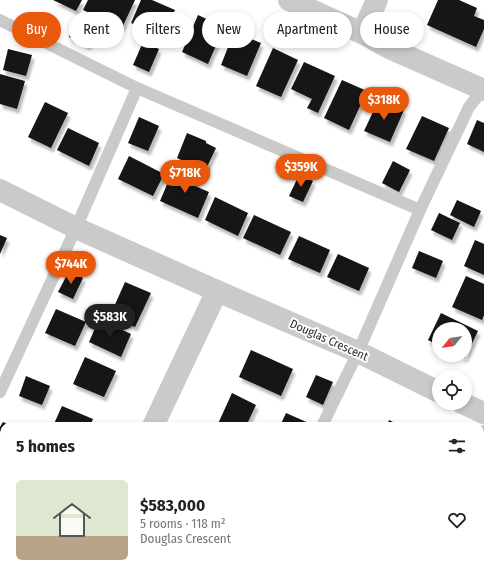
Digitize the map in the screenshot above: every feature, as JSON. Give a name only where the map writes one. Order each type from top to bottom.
[{"type":"street","points":[[289,0],[360,33]]},
{"type":"street","points":[[372,12],[377,0]]},
{"type":"street","points":[[389,48],[484,89]]},
{"type":"street","name":"Douglas Crescent","points":[[0,190],[76,228],[358,352],[432,389]]},
{"type":"street","points":[[155,422],[217,291]]},
{"type":"street","points":[[472,408],[484,414]]},
{"type":"lane","points":[[0,20],[137,88],[420,210]]},
{"type":"lane","points":[[0,392],[76,228],[137,88]]},
{"type":"lane","points":[[324,422],[358,352],[420,210],[469,107],[484,89]]},
{"type":"building","points":[[53,0],[82,0],[76,11]]},
{"type":"building","points":[[88,0],[135,0],[124,24],[124,12],[87,12],[83,10]]},
{"type":"building","points":[[141,0],[152,0],[175,10],[174,12],[136,12]]},
{"type":"building","points":[[438,0],[459,0],[477,8],[474,16],[484,20],[484,29],[476,47],[427,25]]},
{"type":"building","points":[[198,15],[202,17],[202,48],[215,48],[208,64],[182,52],[184,48],[194,48],[194,24]]},
{"type":"building","points":[[255,41],[261,43],[247,76],[221,65],[228,48],[255,48]]},
{"type":"building","points":[[140,48],[159,49],[149,72],[133,65]]},
{"type":"building","points":[[273,48],[298,60],[281,97],[256,86]]},
{"type":"building","points":[[8,49],[32,55],[26,76],[3,70]]},
{"type":"building","points":[[304,62],[335,76],[318,113],[307,108],[312,99],[291,89]]},
{"type":"building","points":[[0,74],[25,81],[17,109],[0,104]]},
{"type":"building","points":[[342,80],[367,91],[349,130],[324,118]]},
{"type":"building","points":[[379,99],[404,110],[390,142],[364,131]]},
{"type":"building","points":[[45,102],[68,113],[51,148],[28,137]]},
{"type":"building","points":[[422,116],[449,128],[434,161],[406,149]]},
{"type":"building","points":[[139,117],[159,126],[148,151],[128,143]]},
{"type":"building","points":[[477,120],[484,123],[484,152],[467,144]]},
{"type":"building","points":[[68,128],[99,143],[89,166],[57,150]]},
{"type":"building","points":[[187,133],[206,141],[206,143],[216,148],[205,171],[177,158]]},
{"type":"building","points":[[129,156],[164,174],[153,196],[118,179]]},
{"type":"building","points":[[393,161],[410,170],[399,192],[382,183]]},
{"type":"building","points":[[180,168],[199,177],[195,186],[209,192],[198,218],[160,201],[171,175],[176,178]]},
{"type":"building","points":[[299,175],[313,181],[303,202],[289,196]]},
{"type":"building","points":[[215,197],[248,213],[238,236],[205,220]]},
{"type":"building","points":[[457,200],[481,211],[474,227],[450,215]]},
{"type":"building","points":[[439,213],[460,223],[452,240],[431,230]]},
{"type":"building","points":[[254,215],[291,232],[280,255],[243,238]]},
{"type":"building","points":[[0,235],[7,238],[0,254]]},
{"type":"building","points":[[299,236],[330,250],[320,273],[288,259]]},
{"type":"building","points":[[475,240],[484,244],[484,275],[464,266]]},
{"type":"building","points":[[419,251],[443,261],[436,278],[412,268]]},
{"type":"building","points":[[338,254],[369,268],[359,291],[327,277]]},
{"type":"building","points":[[69,271],[83,278],[73,299],[58,292]]},
{"type":"building","points":[[466,276],[484,284],[484,315],[482,320],[452,307]]},
{"type":"building","points":[[125,282],[151,293],[135,327],[110,316]]},
{"type":"building","points":[[56,309],[86,322],[75,346],[45,333]]},
{"type":"building","points":[[441,313],[460,322],[437,322]]},
{"type":"building","points":[[99,319],[131,334],[121,357],[89,342]]},
{"type":"building","points":[[472,328],[478,331],[472,343]]},
{"type":"building","points":[[432,332],[432,342],[428,340]]},
{"type":"building","points":[[251,350],[293,369],[281,396],[239,377]]},
{"type":"building","points":[[85,357],[116,371],[104,397],[73,384]]},
{"type":"building","points":[[316,375],[333,382],[323,405],[306,397]]},
{"type":"building","points":[[26,376],[50,386],[42,405],[19,396]]},
{"type":"building","points":[[232,393],[256,405],[248,422],[219,422]]},
{"type":"building","points":[[62,406],[93,419],[92,422],[55,422]]},
{"type":"building","points":[[286,413],[306,422],[282,422]]}]
